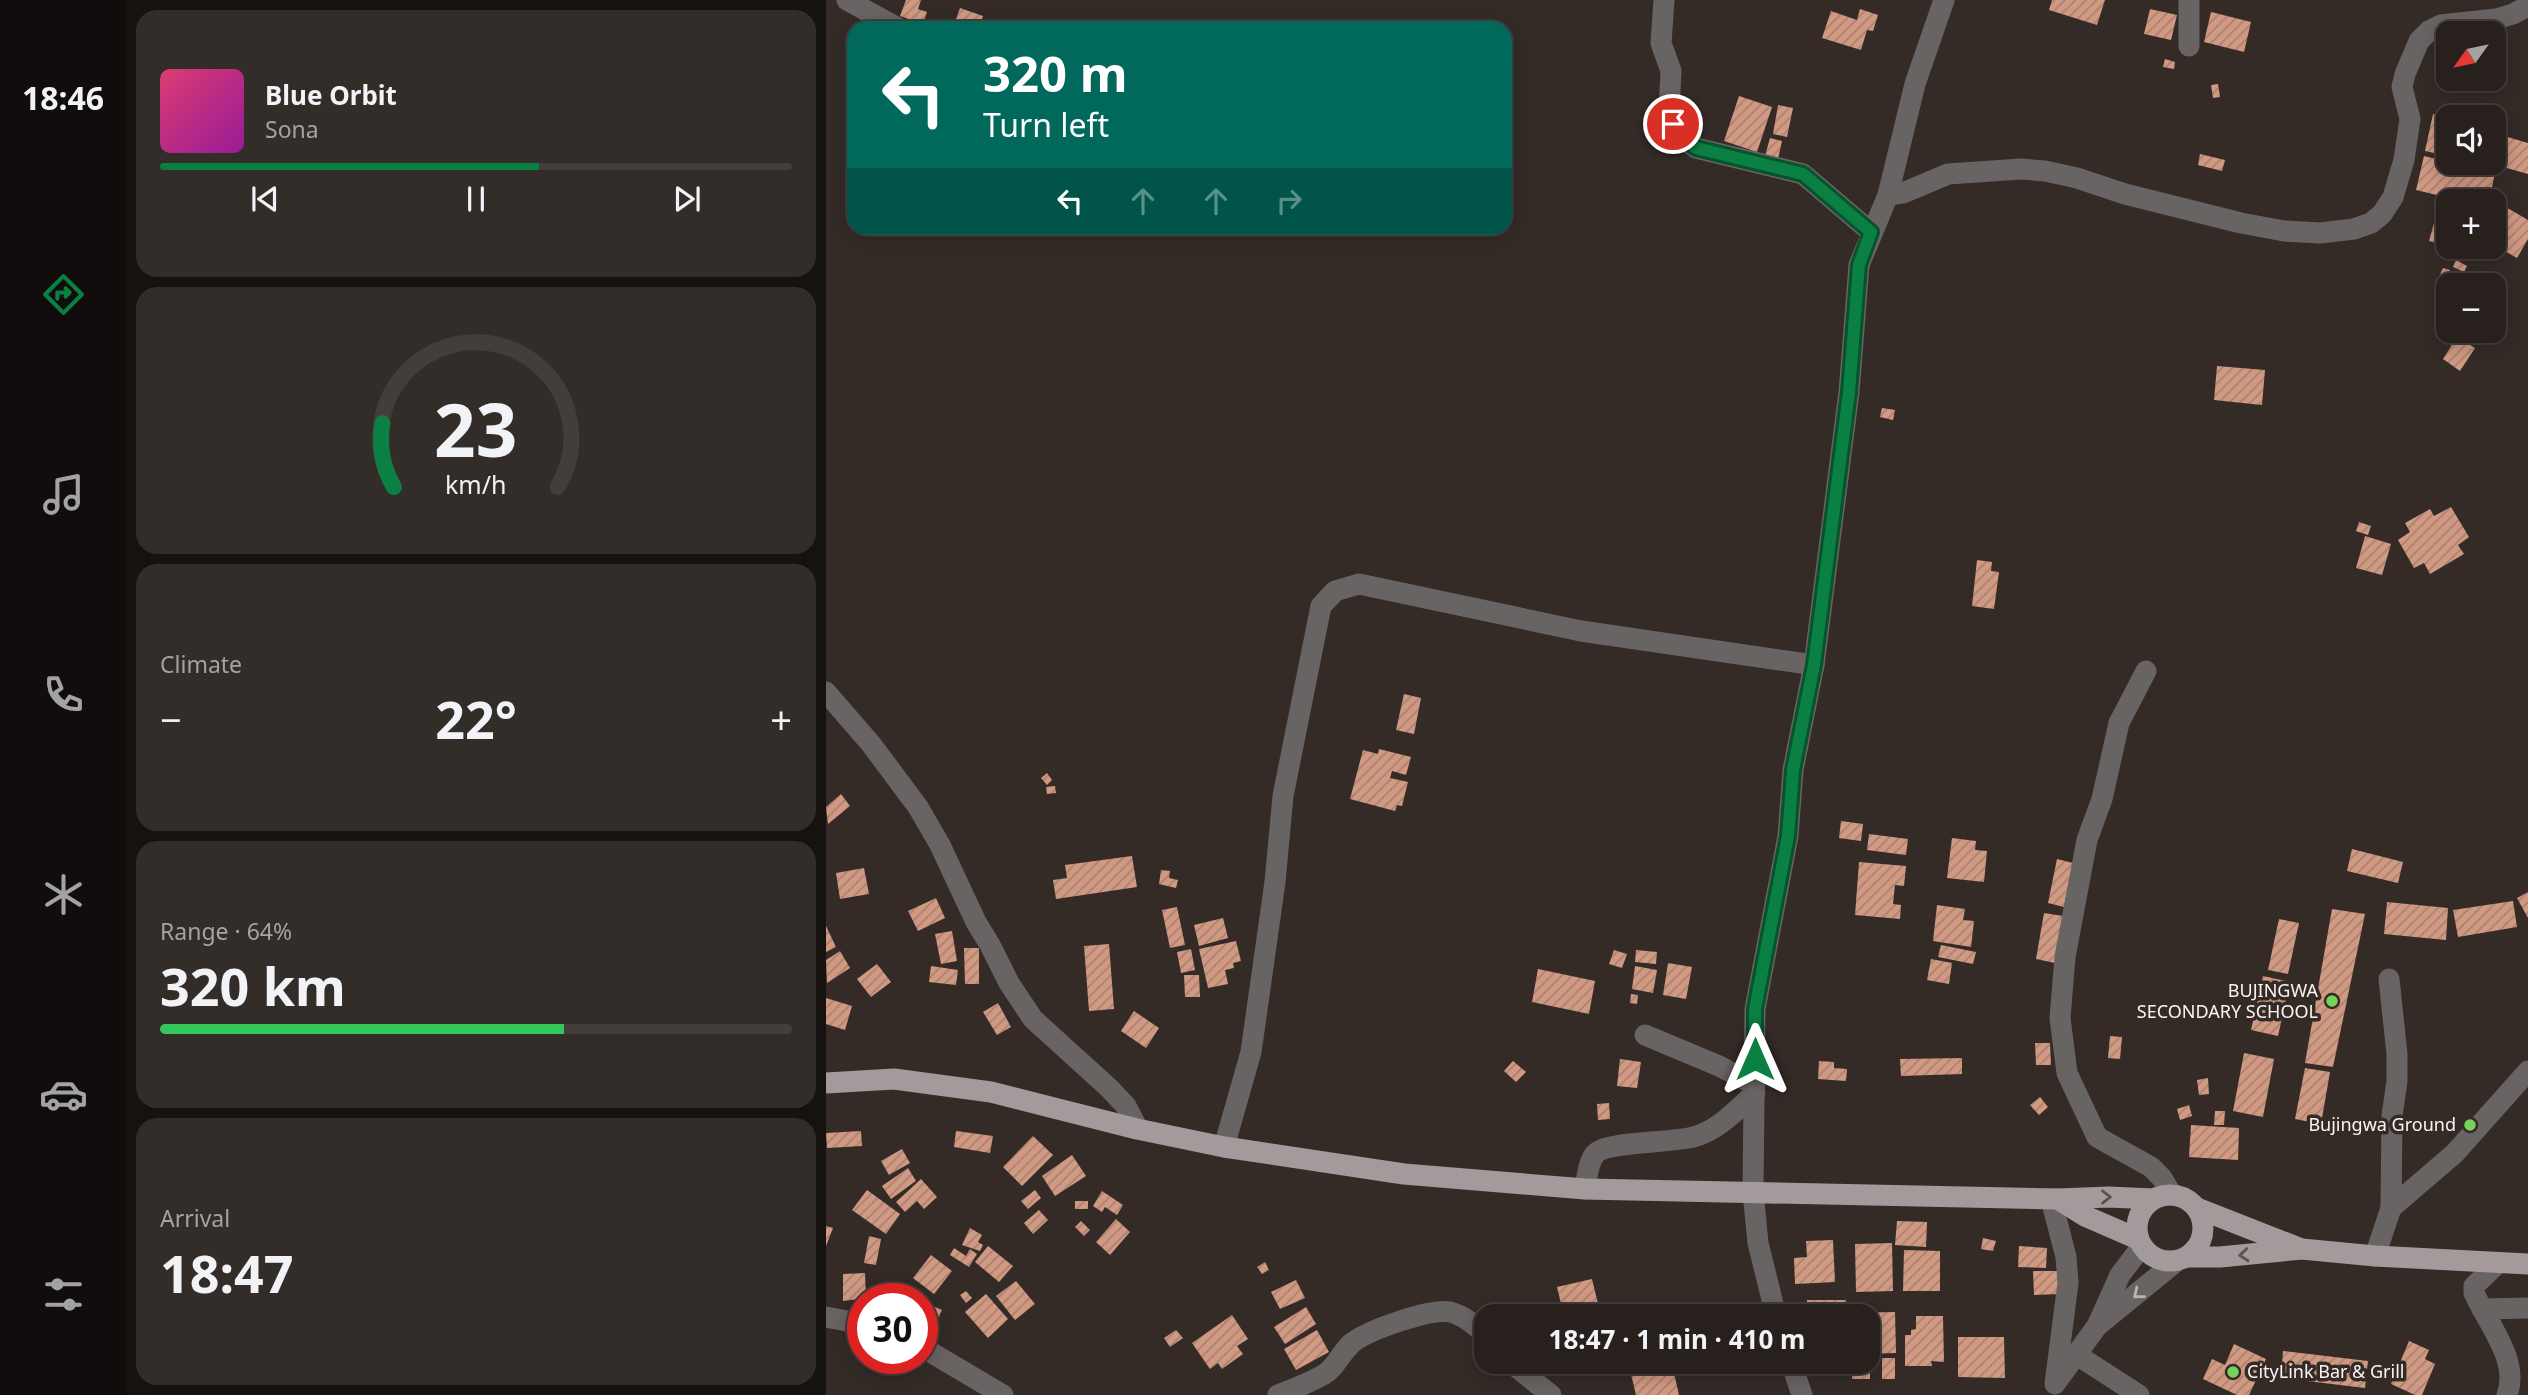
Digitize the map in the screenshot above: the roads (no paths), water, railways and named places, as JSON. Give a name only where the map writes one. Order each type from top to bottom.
[{"type":"main road","points":[[826,1083],[894,1079],[991,1092],[1223,1147],[1404,1174],[1585,1189],[2055,1199],[2181,1197],[2197,1208],[2302,1249]]},
{"type":"main road","points":[[2140,1242],[2137,1220],[2146,1204],[2163,1197]]},
{"type":"main road","points":[[2055,1199],[2140,1242],[2157,1259],[2220,1257],[2302,1249],[2375,1256],[2528,1264]]},
{"type":"main road","points":[[2182,1259],[2199,1244],[2202,1235],[2203,1226],[2197,1208]]},
{"type":"street","points":[[847,0],[885,21]]},
{"type":"street","points":[[1664,0],[1661,43],[1671,71],[1669,113],[1681,136],[1696,148],[1803,174],[1871,232]]},
{"type":"street","points":[[1773,1304],[1758,1243],[1753,1192],[1755,1009],[1788,836],[1793,770],[1814,665],[1849,392],[1859,265],[1888,195],[1915,84],[1944,0]]},
{"type":"street","points":[[2189,0],[2189,46]]},
{"type":"street","points":[[1888,195],[1903,194],[1948,174],[2021,169],[2077,178],[2125,194],[2284,231],[2320,233],[2354,229],[2371,223],[2382,214],[2393,197],[2404,160],[2410,119],[2402,87],[2404,74],[2419,41],[2429,31],[2441,25],[2496,19],[2514,14],[2528,6]]},
{"type":"street","points":[[1223,1147],[1251,1052],[1275,882],[1283,796],[1321,606],[1335,591],[1359,584],[1581,631],[1814,665]]},
{"type":"street","points":[[2146,671],[2119,723],[2102,799],[2087,840],[2074,902],[2060,1018],[2067,1073],[2097,1137],[2151,1167],[2162,1178],[2163,1197]]},
{"type":"street","points":[[826,692],[871,744],[918,807],[940,845],[976,922],[1023,1005],[1033,1019],[1118,1097],[1138,1129]]},
{"type":"street","points":[[2375,1256],[2391,1208],[2392,1116],[2397,1068],[2389,979]]},
{"type":"street","points":[[1645,1035],[1719,1066],[1755,1089]]},
{"type":"street","points":[[2391,1208],[2455,1153],[2528,1071]]},
{"type":"street","points":[[1585,1189],[1594,1154],[1601,1149],[1639,1142],[1660,1143],[1695,1137],[1721,1123],[1755,1089]]},
{"type":"street","points":[[2052,1390],[2068,1283],[2055,1199]]},
{"type":"street","points":[[2052,1390],[2097,1326],[2120,1275],[2140,1242]]},
{"type":"street","points":[[2097,1326],[2182,1259]]},
{"type":"street","points":[[2498,1263],[2474,1286],[2474,1293],[2507,1358],[2519,1368],[2511,1375],[2507,1395]]},
{"type":"street","points":[[2482,1309],[2528,1308]]},
{"type":"street","points":[[1278,1395],[1326,1374],[1351,1344],[1373,1330],[1399,1321],[1446,1311],[1474,1325]]},
{"type":"street","points":[[826,1317],[847,1321]]},
{"type":"street","points":[[2077,1354],[2139,1395]]},
{"type":"street","points":[[938,1357],[1003,1395]]},
{"type":"street","points":[[1525,1374],[1551,1395]]},
{"type":"street","points":[[1795,1374],[1802,1395]]},
{"type":"place","name":"BUJINGWA SECONDARY SCHOOL","points":[[2332,1001]]},
{"type":"place","name":"Bujingwa Ground","points":[[2470,1125]]},
{"type":"place","name":"CityLink Bar & Grill","points":[[2233,1372]]}]
